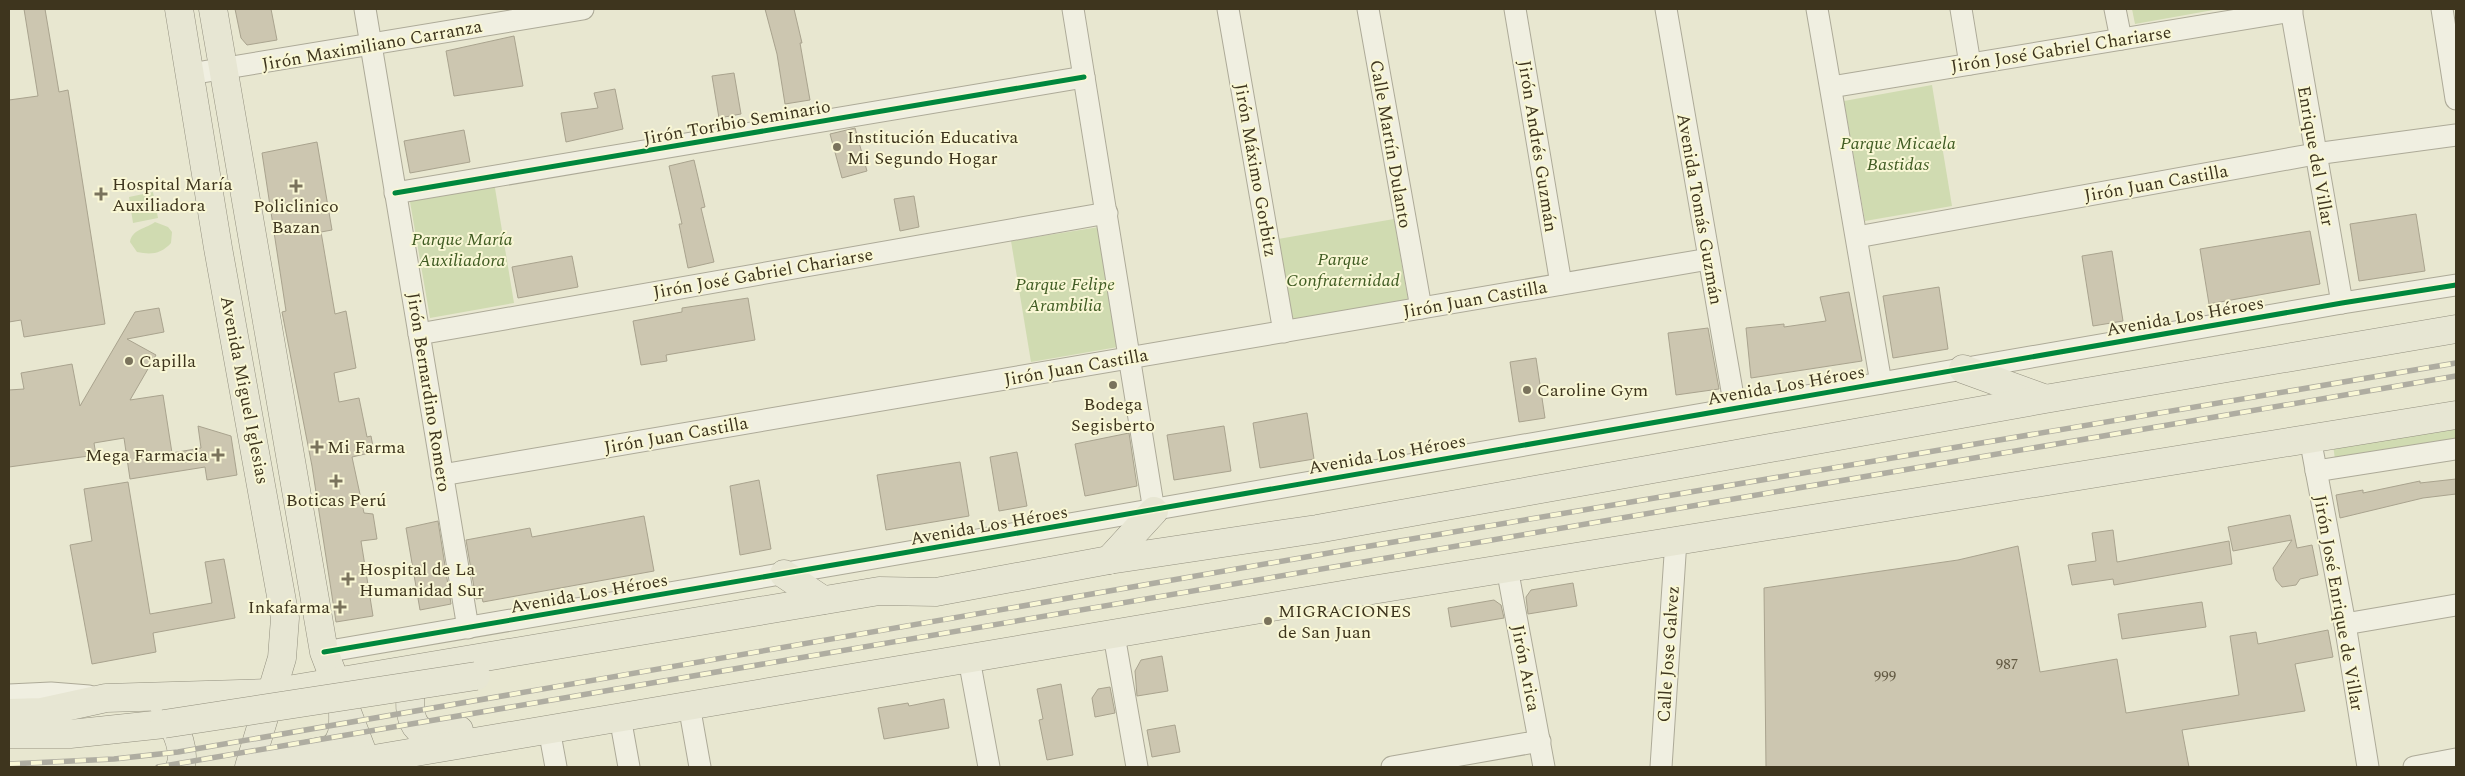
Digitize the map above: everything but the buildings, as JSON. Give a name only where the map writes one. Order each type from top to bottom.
[{"type":"main road","name":"Avenida Miguel Iglesias","points":[[179,9],[218,248],[268,514],[285,618],[282,658],[249,767]]},
{"type":"main road","name":"Avenida Miguel Iglesias","points":[[213,9],[324,652],[366,764]]},
{"type":"main road","points":[[218,248],[253,242]]},
{"type":"main road","points":[[9,734],[70,734],[164,724],[476,676],[881,607],[936,592],[1109,560],[1327,527],[2045,399],[2456,329]]},
{"type":"main road","points":[[1963,369],[2045,399]]},
{"type":"main road","points":[[328,767],[366,764],[549,729],[689,705],[1676,540],[2456,415]]},
{"type":"main road","points":[[268,514],[279,522],[287,522],[293,518],[299,508]]},
{"type":"main road","points":[[1109,560],[1154,511]]},
{"type":"main road","points":[[784,574],[823,600]]},
{"type":"main road","points":[[9,713],[42,712],[106,698],[270,693],[339,694],[415,670],[823,600],[879,591],[936,592]]},
{"type":"main road","points":[[415,670],[410,696],[411,709],[414,723],[423,732],[432,735],[518,720],[549,729]]},
{"type":"main road","points":[[262,767],[266,763],[332,749],[340,743],[342,736],[339,694]]},
{"type":"main road","points":[[160,695],[176,734],[182,762],[180,767]]},
{"type":"street","name":"Jirón Bernardino Romero","points":[[365,9],[468,628]]},
{"type":"street","name":"Jirón Maximiliano Carranza","points":[[190,74],[371,45],[512,15],[583,9]]},
{"type":"street","points":[[1073,9],[1131,358],[1154,511]]},
{"type":"street","name":"Jirón Máximo Gorbitz","points":[[1228,9],[1284,332]]},
{"type":"street","name":"Calle Martín Dulanto","points":[[1368,9],[1421,308]]},
{"type":"street","name":"Jirón Andrés Guzmán","points":[[1515,9],[1561,284]]},
{"type":"street","name":"Avenida Tomás Guzmán","points":[[1666,9],[1735,408]]},
{"type":"street","points":[[1817,9],[1881,383]]},
{"type":"street","points":[[1961,9],[1970,64]]},
{"type":"street","points":[[2115,9],[2121,39]]},
{"type":"street","points":[[2442,9],[2456,99]]},
{"type":"street","name":"Jirón José Gabriel Chariarse","points":[[1831,87],[2292,10]]},
{"type":"street","name":"Enrique del Villar","points":[[2292,10],[2315,154],[2342,303]]},
{"type":"street","name":"Jirón Toribio Seminario","points":[[395,193],[1084,77]]},
{"type":"street","name":"Jirón Juan Castilla","points":[[1857,237],[2315,154],[2456,135]]},
{"type":"street","name":"Jirón José Gabriel Chariarse","points":[[419,334],[1107,213]]},
{"type":"street","name":"Jirón Juan Castilla","points":[[442,475],[1709,259]]},
{"type":"street","name":"Avenida Los Héroes","points":[[324,652],[1154,511],[1453,456],[2456,285]]},
{"type":"street","name":"Jirón José Enrique de Villar","points":[[2310,438],[2368,767]]},
{"type":"street","points":[[2316,471],[2456,449]]},
{"type":"street","name":"Calle Jose Galvez","points":[[1661,767],[1676,540]]},
{"type":"street","name":"Jirón Arica","points":[[1507,568],[1544,767]]},
{"type":"street","points":[[2344,624],[2456,604]]},
{"type":"street","points":[[1114,635],[1137,767]]},
{"type":"street","points":[[969,659],[989,767]]},
{"type":"street","points":[[9,695],[50,693],[106,698]]},
{"type":"street","points":[[689,705],[700,767]]},
{"type":"street","points":[[620,717],[629,767]]},
{"type":"street","points":[[549,729],[556,767]]},
{"type":"street","points":[[1392,767],[1540,741]]},
{"type":"street","points":[[2414,767],[2456,759]]},
{"type":"green space","points":[[2132,9],[2219,9],[2135,24]]},
{"type":"green space","name":"Parque Micaela Bastidas","points":[[1932,85],[1952,206],[1865,221],[1844,101]]},
{"type":"green space","name":"Parque María Auxiliadora","points":[[494,182],[514,303],[430,318],[409,196]]},
{"type":"green space","points":[[153,192],[158,218],[133,223],[129,197]]},
{"type":"green space","name":"Parque Confraternidad","points":[[1394,219],[1408,300],[1292,320],[1278,239]]},
{"type":"green space","points":[[155,222],[168,227],[172,232],[171,243],[156,253],[137,252],[130,242],[133,234]]},
{"type":"green space","name":"Parque Felipe Arambilia","points":[[1099,227],[1118,347],[1031,362],[1011,241]]},
{"type":"green space","points":[[2456,425],[2456,441],[2335,460],[2333,444]]},
{"type":"railway","points":[[9,764],[114,759],[178,752],[1352,549],[2456,363]]},
{"type":"railway","points":[[158,767],[2456,376]]},
{"type":"cycle path","points":[[395,193],[1084,77]]},
{"type":"cycle path","points":[[324,652],[2342,303],[2456,285]]},
{"type":"place","name":"Institución Educativa Mi Segundo Hogar","points":[[837,147]]},
{"type":"place","name":"Policlinico Bazan","points":[[296,186]]},
{"type":"place","name":"Hospital María Auxiliadora","points":[[101,194]]},
{"type":"place","name":"Capilla","points":[[129,361]]},
{"type":"place","name":"Bodega Segisberto","points":[[1113,385]]},
{"type":"place","name":"Caroline Gym","points":[[1527,390]]},
{"type":"place","name":"Mi Farma","points":[[317,447]]},
{"type":"place","name":"Mega Farmacia","points":[[218,455]]},
{"type":"place","name":"Boticas Perú","points":[[336,481]]},
{"type":"place","name":"Hospital de La Humanidad Sur","points":[[348,579]]},
{"type":"place","name":"Inkafarma","points":[[340,607]]},
{"type":"place","name":"MIGRACIONES de San Juan","points":[[1268,621]]}]
